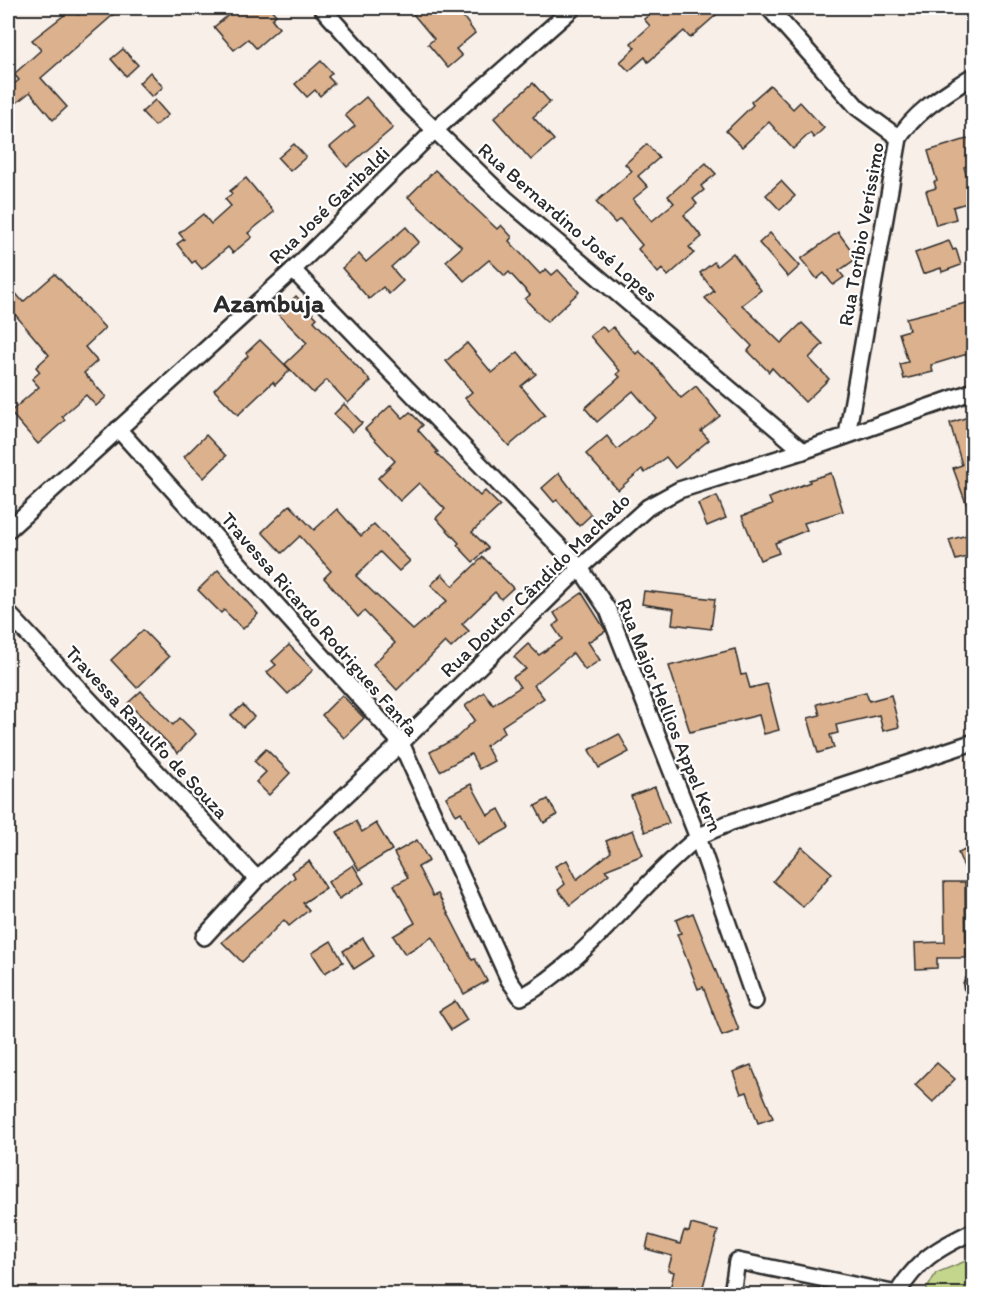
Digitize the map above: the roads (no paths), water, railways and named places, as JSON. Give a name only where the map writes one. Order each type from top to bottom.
[{"type":"street","name":"Rua Bernardino José Lopes","points":[[322,8],[434,131],[505,198],[803,451]]},
{"type":"street","name":"Rua José Garibaldi","points":[[8,530],[293,270],[434,131],[573,8]]},
{"type":"street","points":[[769,8],[858,108],[899,138]]},
{"type":"street","name":"Rua Toríbio Veríssimo","points":[[847,435],[899,138],[909,122],[925,108],[974,75]]},
{"type":"street","name":"Rua Major Hellios Appel Kern","points":[[293,270],[580,568],[608,610],[698,838],[755,1001]]},
{"type":"street","name":"Rua Doutor Cândido Machado","points":[[204,936],[257,879],[401,743],[580,568],[648,507],[679,490],[803,451],[974,391]]},
{"type":"street","name":"Travessa Ricardo Rodrigues Fanfa","points":[[118,429],[401,743],[509,980],[521,997],[540,987],[567,964],[698,838]]},
{"type":"street","name":"Travessa Ranulfo de Souza","points":[[8,613],[257,879]]},
{"type":"street","points":[[698,838],[729,823],[974,742]]},
{"type":"street","points":[[732,1294],[737,1261],[897,1294],[918,1263],[933,1252],[974,1231]]},
{"type":"district","name":"Azambuja","points":[[269,303]]}]
